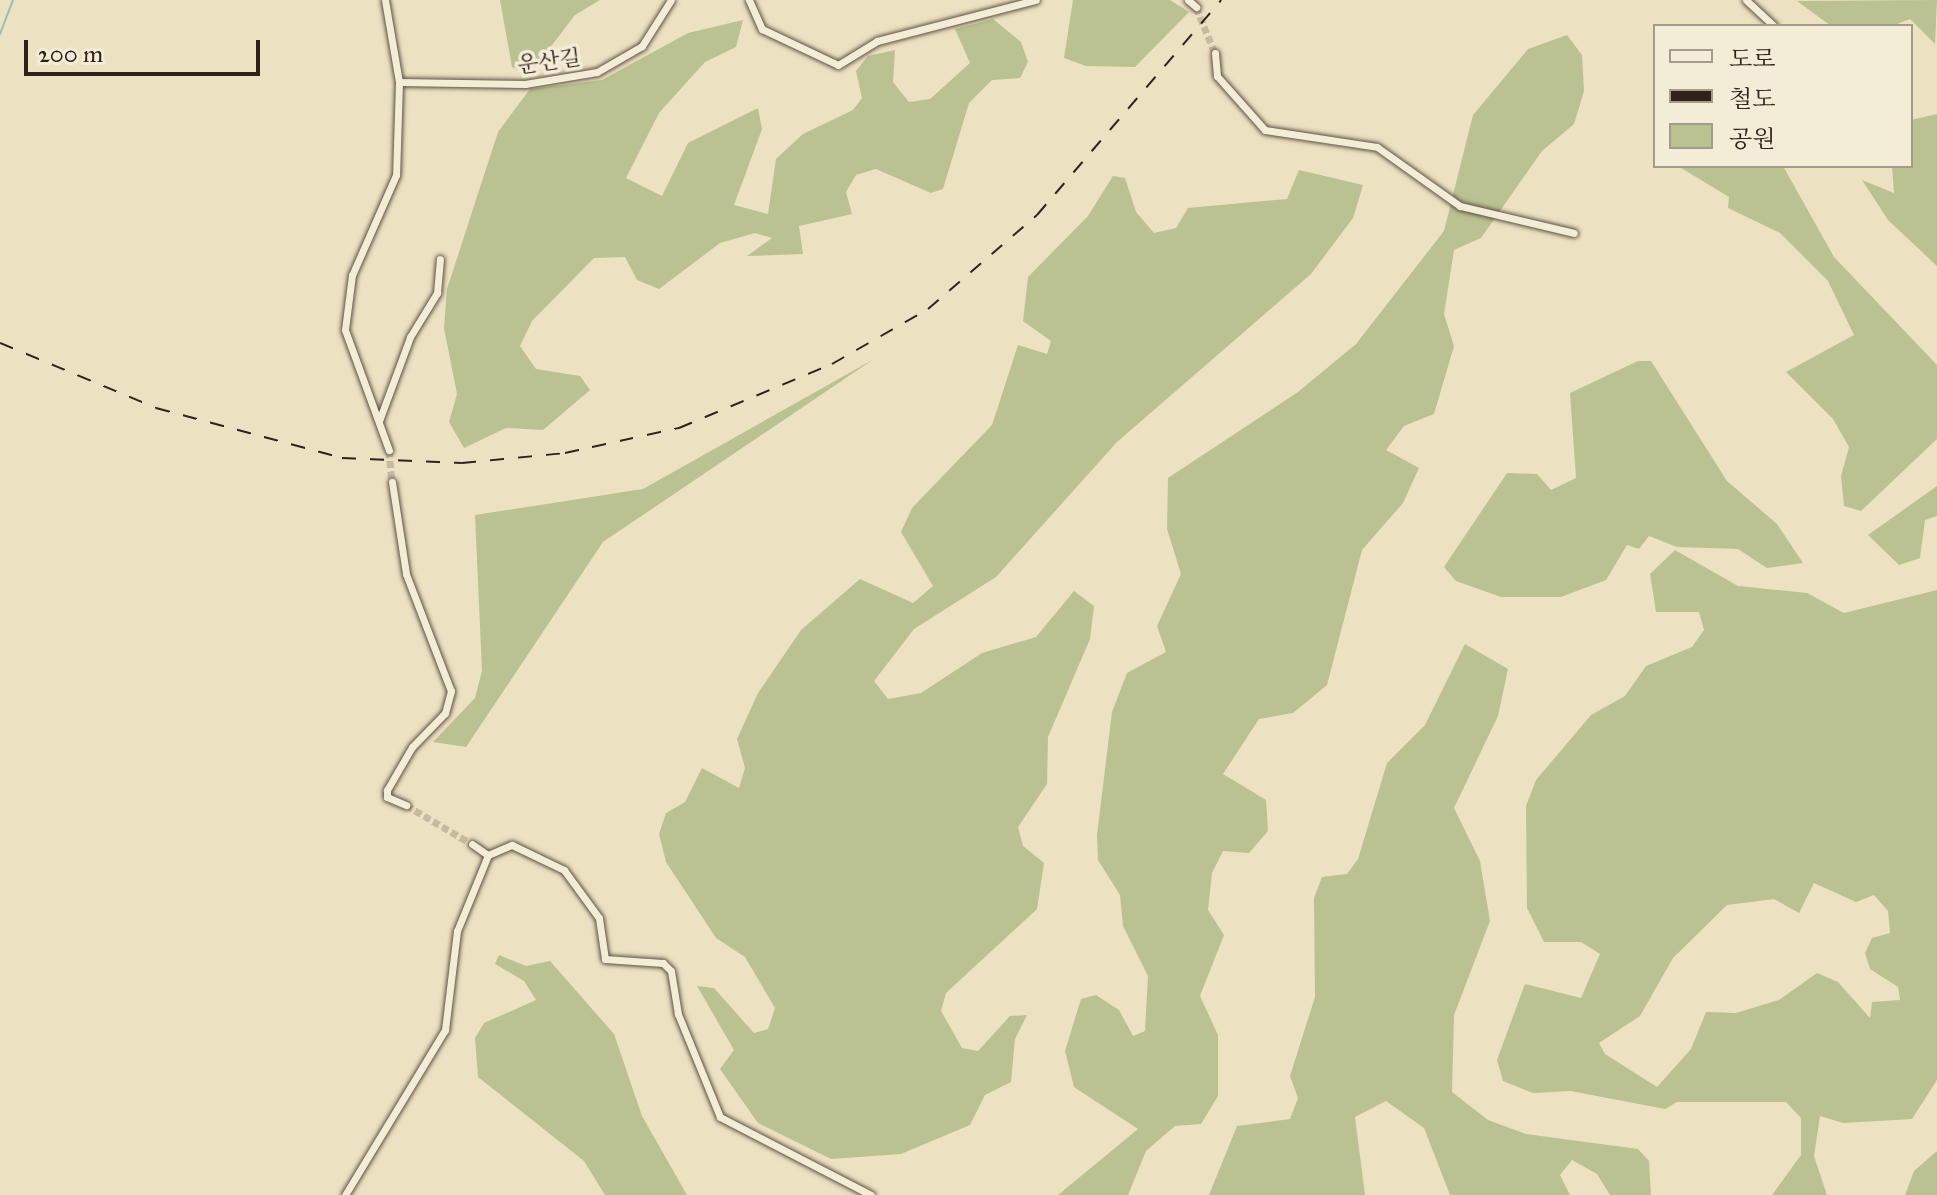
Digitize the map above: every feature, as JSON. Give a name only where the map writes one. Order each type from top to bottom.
[{"type":"street","points":[[385,0],[399,82],[396,175],[352,275],[345,330],[389,450]]},
{"type":"street","name":"운산길","points":[[399,82],[525,84],[597,72],[642,46],[671,0]]},
{"type":"street","points":[[749,0],[762,29],[838,65],[877,41],[1036,0]]},
{"type":"street","points":[[1188,0],[1196,7]]},
{"type":"street","points":[[1746,0],[1772,24]]},
{"type":"street","points":[[1215,53],[1217,76],[1265,130],[1377,147],[1460,206],[1574,233]]},
{"type":"street","points":[[379,421],[410,337],[437,293],[440,259]]},
{"type":"street","points":[[392,482],[406,574],[451,691],[445,713],[412,747],[387,790],[387,797],[406,805]]},
{"type":"street","points":[[472,844],[488,855]]},
{"type":"street","points":[[345,1195],[445,1030],[457,931],[488,855],[512,845],[564,870],[599,918],[605,959],[663,963],[671,971],[678,1014],[720,1117],[871,1195]]},
{"type":"green space","points":[[500,0],[600,0],[575,15],[529,75],[512,67]]},
{"type":"green space","points":[[1073,0],[1170,0],[1189,12],[1135,67],[1086,66],[1064,58]]},
{"type":"green space","points":[[1937,0],[1935,44],[1910,19],[1897,24],[1828,24],[1797,1]]},
{"type":"green space","points":[[993,19],[1021,42],[1028,62],[1020,78],[992,80],[969,103],[943,189],[931,193],[876,169],[856,175],[846,192],[852,214],[799,226],[803,254],[747,256],[772,238],[755,233],[720,243],[659,289],[637,280],[625,257],[594,258],[532,321],[520,346],[536,369],[580,376],[590,390],[543,430],[506,428],[464,448],[449,422],[457,394],[444,328],[447,289],[498,132],[530,89],[602,80],[688,33],[743,20],[736,47],[705,62],[659,113],[626,178],[662,196],[688,143],[758,108],[762,129],[734,205],[768,214],[776,159],[803,134],[853,110],[862,98],[856,71],[868,56],[895,50],[893,82],[909,102],[930,99],[970,63],[955,29]]},
{"type":"green space","points":[[1567,35],[1582,55],[1584,91],[1574,124],[1542,151],[1481,238],[1454,250],[1444,314],[1454,346],[1434,414],[1404,426],[1386,450],[1419,468],[1403,503],[1362,550],[1327,685],[1293,713],[1259,719],[1223,774],[1266,800],[1268,831],[1249,853],[1223,851],[1212,873],[1208,910],[1224,935],[1200,996],[1218,1035],[1218,1096],[1201,1124],[1175,1126],[1146,1151],[1128,1195],[1058,1195],[1138,1129],[1074,1087],[1065,1051],[1081,999],[1096,995],[1119,1010],[1133,1036],[1145,1031],[1148,976],[1123,926],[1120,895],[1098,860],[1097,835],[1112,712],[1127,673],[1166,652],[1157,626],[1181,574],[1167,529],[1168,478],[1298,392],[1356,344],[1444,231],[1473,115],[1528,49]]},
{"type":"green space","points":[[1937,114],[1937,266],[1888,220],[1862,180],[1894,193],[1892,168],[1913,168],[1913,120]]},
{"type":"green space","points":[[1681,168],[1784,168],[1834,257],[1937,365],[1937,439],[1861,511],[1844,506],[1841,476],[1849,447],[1833,419],[1786,372],[1854,335],[1828,281],[1780,233],[1728,208],[1729,197]]},
{"type":"green space","points":[[1299,170],[1363,185],[1353,218],[1311,274],[1117,442],[996,577],[914,629],[874,681],[888,699],[921,693],[982,653],[1036,637],[1074,591],[1094,606],[1090,639],[1048,737],[1047,784],[1018,827],[1023,846],[1044,863],[1037,909],[946,993],[941,1011],[962,1048],[978,1051],[1010,1016],[1027,1015],[1015,1039],[1011,1082],[985,1095],[970,1125],[901,1154],[831,1159],[758,1123],[720,1069],[734,1050],[697,986],[714,988],[754,1033],[768,1029],[775,1008],[745,957],[716,938],[666,862],[659,834],[666,813],[685,802],[702,768],[739,788],[745,768],[737,739],[758,693],[801,630],[860,579],[913,603],[933,586],[901,532],[912,508],[992,425],[1018,345],[1047,354],[1051,341],[1023,321],[1028,277],[1088,216],[1113,176],[1125,178],[1136,212],[1154,233],[1176,228],[1188,208],[1287,199]]},
{"type":"green space","points":[[874,359],[603,542],[466,747],[433,742],[475,698],[482,671],[475,515],[643,489]]},
{"type":"green space","points":[[1638,361],[1651,361],[1727,481],[1777,524],[1803,563],[1767,568],[1738,549],[1677,547],[1649,536],[1639,549],[1627,545],[1606,580],[1561,597],[1501,597],[1456,581],[1444,567],[1507,473],[1537,474],[1551,490],[1576,478],[1570,393]]},
{"type":"green space","points":[[1937,486],[1937,516],[1925,520],[1920,558],[1899,565],[1868,535]]},
{"type":"green space","points":[[1675,550],[1738,586],[1807,593],[1844,613],[1937,590],[1937,1080],[1912,1119],[1843,1123],[1820,1116],[1814,1156],[1827,1195],[1772,1195],[1801,1155],[1801,1118],[1786,1102],[1677,1102],[1665,1109],[1571,1091],[1533,1093],[1503,1081],[1497,1060],[1525,984],[1581,998],[1600,954],[1581,942],[1544,942],[1527,908],[1526,806],[1536,780],[1591,715],[1625,696],[1646,666],[1692,647],[1704,630],[1699,612],[1656,612],[1650,574]],"holes":[[[1814,883],[1856,902],[1874,895],[1888,911],[1890,933],[1872,938],[1865,953],[1870,969],[1898,987],[1900,1000],[1872,1002],[1870,1018],[1838,982],[1817,973],[1779,1000],[1736,1013],[1706,1012],[1691,1049],[1657,1087],[1605,1054],[1599,1043],[1640,1016],[1673,958],[1727,905],[1774,899],[1799,913]]]},
{"type":"green space","points":[[1465,644],[1508,669],[1498,716],[1454,808],[1480,861],[1490,921],[1454,1015],[1452,1092],[1488,1120],[1526,1134],[1638,1149],[1649,1161],[1651,1195],[1610,1195],[1597,1174],[1572,1160],[1560,1175],[1570,1195],[1450,1195],[1424,1128],[1386,1101],[1355,1117],[1365,1195],[1209,1195],[1237,1126],[1290,1119],[1298,1098],[1290,1076],[1315,997],[1314,898],[1322,877],[1347,874],[1358,859],[1387,763],[1425,725]]},
{"type":"green space","points":[[499,955],[526,966],[550,961],[614,1034],[642,1116],[687,1195],[605,1195],[584,1161],[478,1077],[475,1038],[484,1023],[536,1000],[524,981],[495,964]]},
{"type":"green space","points":[[1937,1151],[1937,1195],[1905,1195],[1914,1171]]},
{"type":"waterway","points":[[0,34],[13,0]]},
{"type":"tunnel","points":[[1196,7],[1215,53]]},
{"type":"tunnel","points":[[389,450],[392,482]]},
{"type":"tunnel","points":[[406,805],[472,844]]},
{"type":"railway","points":[[0,343],[156,408],[342,458],[462,463],[565,453],[679,428],[832,364],[928,309],[1037,215],[1221,0]]}]
